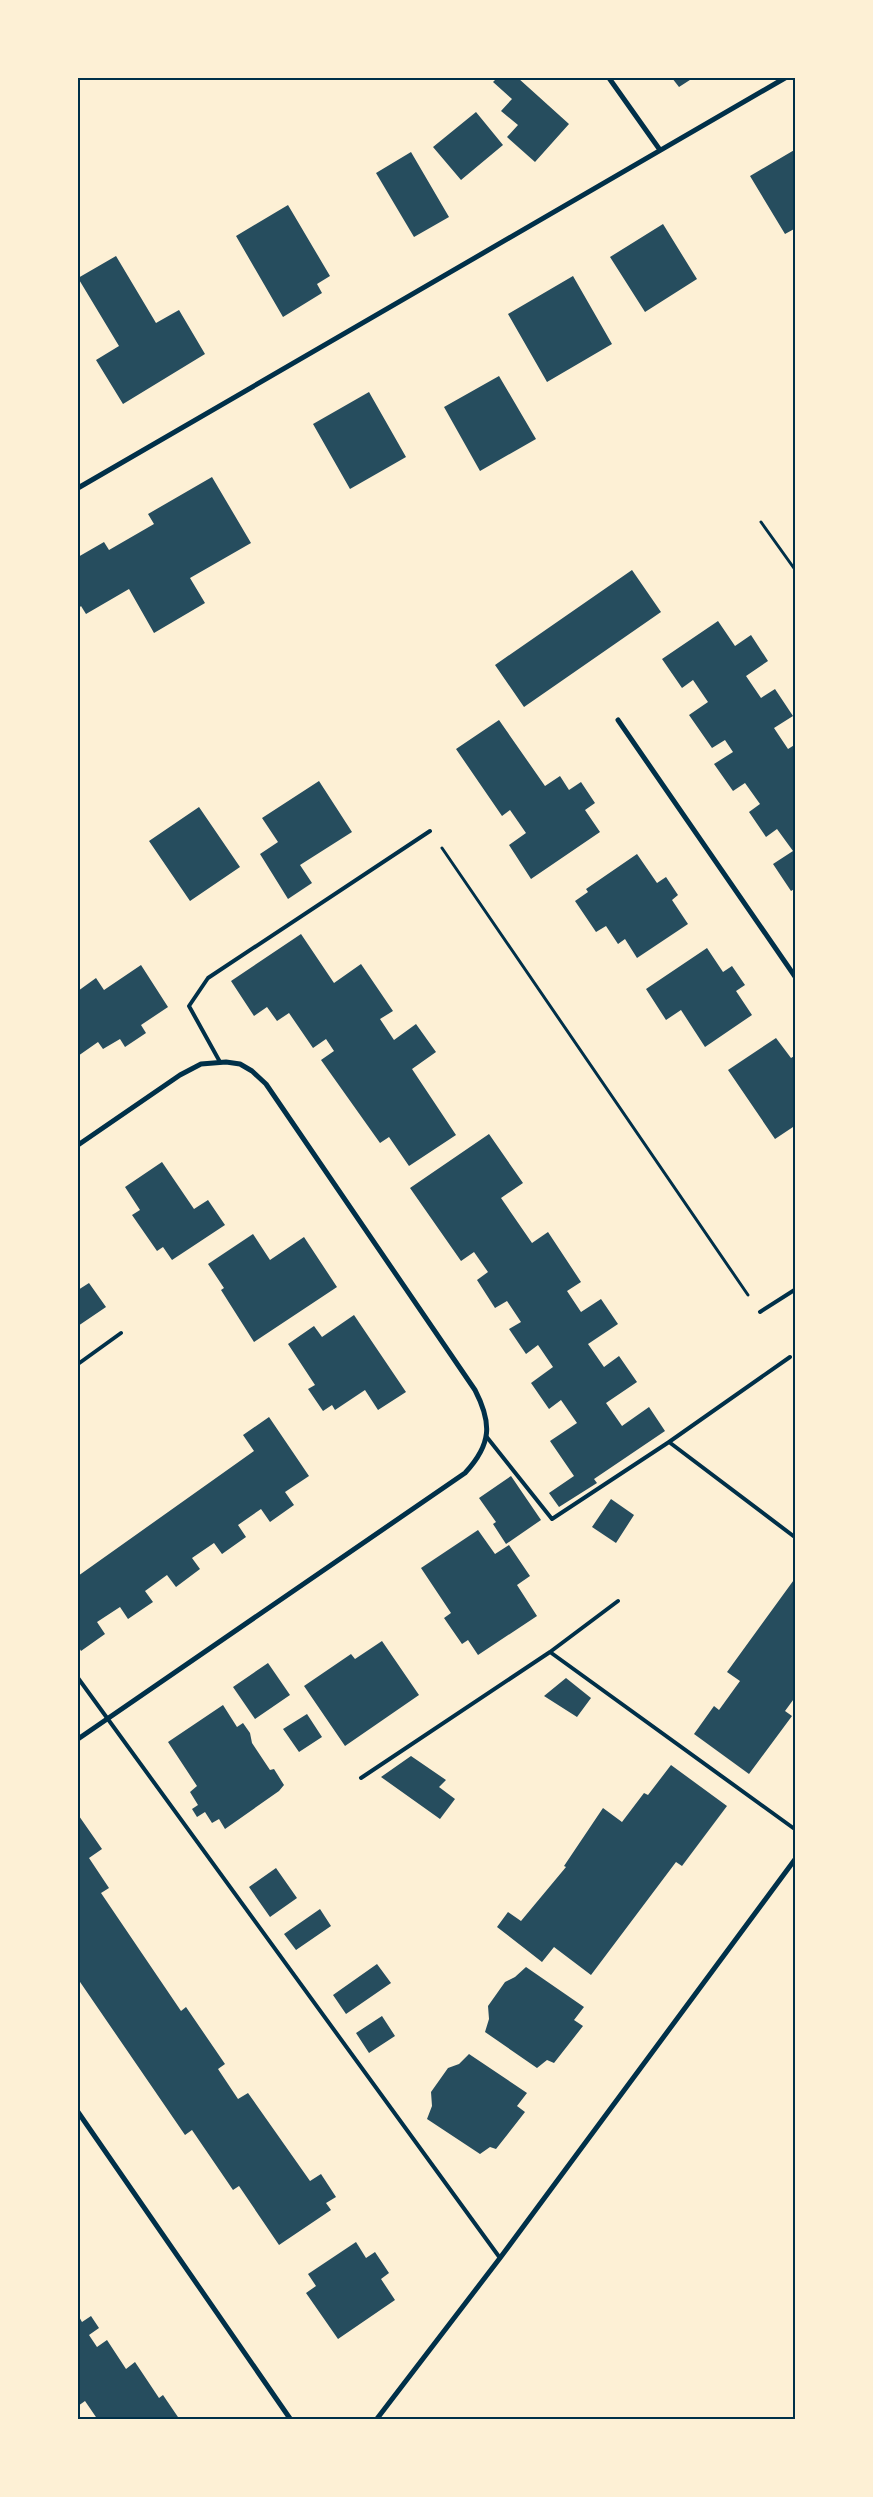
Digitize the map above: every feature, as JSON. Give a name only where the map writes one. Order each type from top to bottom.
[{"type":"street","points":[[609,78],[660,150]]},
{"type":"street","points":[[78,488],[785,78]]},
{"type":"street","points":[[618,720],[796,978]]},
{"type":"street","points":[[78,1146],[180,1075],[201,1064],[233,1062],[246,1067],[266,1084],[475,1390],[485,1409],[488,1421],[486,1436],[479,1454],[465,1474],[78,1739]]},
{"type":"street","points":[[376,2420],[500,2258],[796,1858]]},
{"type":"street","points":[[78,2112],[291,2420]]},
{"type":"lane","points":[[220,1062],[189,1006],[208,978],[430,831]]},
{"type":"lane","points":[[760,1312],[796,1289]]},
{"type":"lane","points":[[78,1364],[120,1334]]},
{"type":"lane","points":[[486,1436],[552,1519],[669,1442],[790,1357]]},
{"type":"lane","points":[[669,1442],[796,1538]]},
{"type":"lane","points":[[361,1778],[550,1652],[618,1601]]},
{"type":"lane","points":[[550,1652],[796,1830]]},
{"type":"lane","points":[[78,1678],[500,2258]]},
{"type":"path","points":[[761,522],[796,571]]},
{"type":"path","points":[[430,831],[760,1312]]},
{"type":"building","points":[[497,78],[518,78],[569,124],[535,162],[507,137],[518,125],[501,111],[512,99],[493,82]]},
{"type":"building","points":[[672,78],[693,78],[679,87]]},
{"type":"building","points":[[476,112],[503,145],[461,180],[433,147]]},
{"type":"building","points":[[796,149],[796,228],[785,234],[750,176]]},
{"type":"building","points":[[411,152],[449,217],[414,237],[376,173]]},
{"type":"building","points":[[288,205],[330,276],[317,284],[322,293],[283,317],[236,236]]},
{"type":"building","points":[[663,224],[697,279],[645,312],[610,257]]},
{"type":"building","points":[[116,256],[156,323],[179,310],[205,354],[123,404],[96,360],[119,346],[78,278]]},
{"type":"building","points":[[573,276],[612,344],[547,382],[508,314]]},
{"type":"building","points":[[499,376],[536,439],[480,471],[444,407]]},
{"type":"building","points":[[369,392],[406,457],[350,489],[313,424]]},
{"type":"building","points":[[212,477],[251,543],[190,578],[205,603],[154,633],[129,589],[86,614],[81,606],[78,609],[78,557],[104,542],[109,550],[154,524],[148,514]]},
{"type":"building","points":[[632,570],[661,612],[524,707],[495,665]]},
{"type":"building","points":[[718,621],[735,646],[751,635],[768,661],[746,676],[761,698],[775,689],[793,716],[774,728],[788,749],[796,744],[796,888],[791,891],[773,864],[793,851],[777,829],[766,837],[749,812],[760,804],[745,783],[733,791],[714,764],[733,752],[725,740],[712,748],[689,715],[708,702],[693,680],[682,688],[662,659]]},
{"type":"building","points":[[499,720],[545,786],[560,776],[569,790],[581,782],[595,803],[585,810],[600,832],[531,879],[509,845],[526,833],[510,810],[502,816],[456,749]]},
{"type":"building","points":[[319,781],[352,832],[300,865],[312,883],[288,899],[260,854],[278,842],[262,818]]},
{"type":"building","points":[[199,807],[240,867],[190,901],[149,841]]},
{"type":"building","points":[[637,854],[657,883],[666,877],[678,895],[672,900],[688,924],[637,958],[625,939],[618,944],[606,926],[596,932],[575,901],[588,892],[586,889]]},
{"type":"building","points":[[301,934],[334,983],[361,964],[393,1011],[380,1019],[394,1040],[416,1024],[436,1052],[412,1069],[456,1135],[409,1166],[389,1137],[380,1143],[321,1060],[334,1051],[326,1039],[313,1048],[289,1013],[277,1021],[267,1007],[254,1016],[231,981]]},
{"type":"building","points":[[707,948],[723,972],[732,966],[745,985],[736,991],[752,1015],[705,1047],[681,1010],[666,1020],[646,989]]},
{"type":"building","points":[[141,965],[168,1007],[141,1025],[146,1033],[125,1047],[120,1039],[103,1049],[98,1042],[78,1056],[78,991],[96,978],[104,990]]},
{"type":"building","points":[[776,1038],[791,1058],[796,1055],[796,1125],[775,1139],[728,1070]]},
{"type":"building","points":[[489,1134],[523,1183],[501,1198],[532,1243],[548,1232],[581,1282],[567,1291],[581,1312],[601,1299],[618,1324],[588,1344],[604,1367],[619,1356],[637,1382],[606,1403],[622,1426],[649,1407],[665,1431],[594,1479],[597,1483],[559,1507],[549,1493],[574,1476],[550,1441],[577,1423],[561,1400],[549,1409],[531,1383],[553,1367],[538,1345],[526,1354],[509,1329],[521,1322],[507,1301],[495,1308],[477,1280],[488,1272],[474,1252],[461,1261],[410,1188]]},
{"type":"building","points":[[162,1162],[194,1209],[208,1200],[225,1225],[172,1260],[163,1247],[157,1251],[132,1215],[140,1210],[125,1187]]},
{"type":"building","points":[[253,1234],[270,1260],[304,1237],[337,1287],[254,1342],[221,1290],[224,1288],[208,1264]]},
{"type":"building","points":[[89,1283],[106,1307],[78,1326],[78,1290]]},
{"type":"building","points":[[354,1315],[406,1392],[378,1410],[365,1390],[335,1410],[332,1405],[323,1411],[308,1389],[315,1385],[288,1344],[314,1326],[322,1337]]},
{"type":"building","points":[[269,1417],[309,1476],[285,1492],[294,1505],[270,1522],[261,1509],[238,1525],[246,1537],[222,1554],[214,1543],[192,1558],[200,1569],[176,1587],[167,1575],[145,1591],[153,1602],[128,1619],[120,1607],[97,1622],[105,1634],[81,1651],[78,1646],[78,1576],[254,1451],[243,1435]]},
{"type":"building","points":[[511,1476],[541,1520],[506,1544],[493,1524],[496,1522],[479,1498]]},
{"type":"building","points":[[611,1499],[634,1515],[616,1543],[592,1527]]},
{"type":"building","points":[[478,1530],[495,1554],[509,1545],[530,1576],[517,1585],[537,1616],[478,1655],[468,1640],[462,1644],[444,1618],[451,1613],[421,1568]]},
{"type":"building","points":[[796,1577],[796,1696],[785,1711],[792,1716],[749,1774],[694,1734],[714,1706],[719,1710],[740,1681],[727,1672]]},
{"type":"building","points":[[382,1641],[419,1695],[345,1746],[304,1686],[351,1654],[355,1659]]},
{"type":"building","points":[[268,1663],[290,1695],[255,1719],[233,1687]]},
{"type":"building","points":[[566,1678],[591,1698],[577,1717],[544,1696]]},
{"type":"building","points":[[223,1705],[237,1727],[243,1723],[250,1733],[252,1743],[270,1770],[274,1769],[284,1785],[279,1791],[225,1829],[219,1819],[212,1823],[205,1812],[197,1817],[192,1809],[198,1805],[190,1792],[197,1786],[168,1742]]},
{"type":"building","points":[[307,1714],[322,1737],[299,1752],[283,1729]]},
{"type":"building","points":[[411,1756],[446,1780],[439,1787],[455,1799],[440,1819],[381,1777]]},
{"type":"building","points":[[671,1765],[727,1806],[682,1866],[676,1862],[591,1975],[554,1947],[542,1962],[497,1927],[508,1912],[521,1921],[566,1867],[564,1866],[603,1808],[622,1822],[644,1793],[648,1795]]},
{"type":"building","points":[[79,1816],[102,1849],[89,1858],[109,1888],[101,1893],[181,2011],[186,2007],[225,2064],[218,2069],[238,2099],[248,2093],[310,2181],[321,2174],[336,2197],[326,2203],[331,2210],[279,2245],[239,2186],[233,2190],[192,2130],[185,2135],[78,1979]]},
{"type":"building","points":[[276,1868],[297,1898],[270,1917],[249,1887]]},
{"type":"building","points":[[320,1909],[331,1926],[296,1950],[284,1934]]},
{"type":"building","points":[[377,1964],[391,1983],[346,2014],[333,1995]]},
{"type":"building","points":[[526,1967],[584,2007],[574,2020],[583,2026],[554,2063],[547,2060],[537,2068],[485,2032],[489,2019],[488,2006],[505,1982],[515,1977]]},
{"type":"building","points":[[382,2016],[395,2036],[369,2053],[356,2033]]},
{"type":"building","points":[[469,2054],[527,2093],[517,2106],[525,2112],[496,2149],[490,2147],[480,2154],[427,2119],[432,2106],[431,2092],[448,2068],[459,2064]]},
{"type":"building","points":[[356,2242],[366,2258],[375,2252],[389,2273],[381,2279],[395,2300],[338,2339],[306,2293],[316,2286],[308,2274]]},
{"type":"building","points":[[78,2315],[82,2322],[91,2316],[99,2328],[89,2335],[97,2347],[107,2340],[126,2369],[135,2362],[159,2398],[163,2395],[180,2420],[98,2420],[85,2401],[78,2406]]}]
